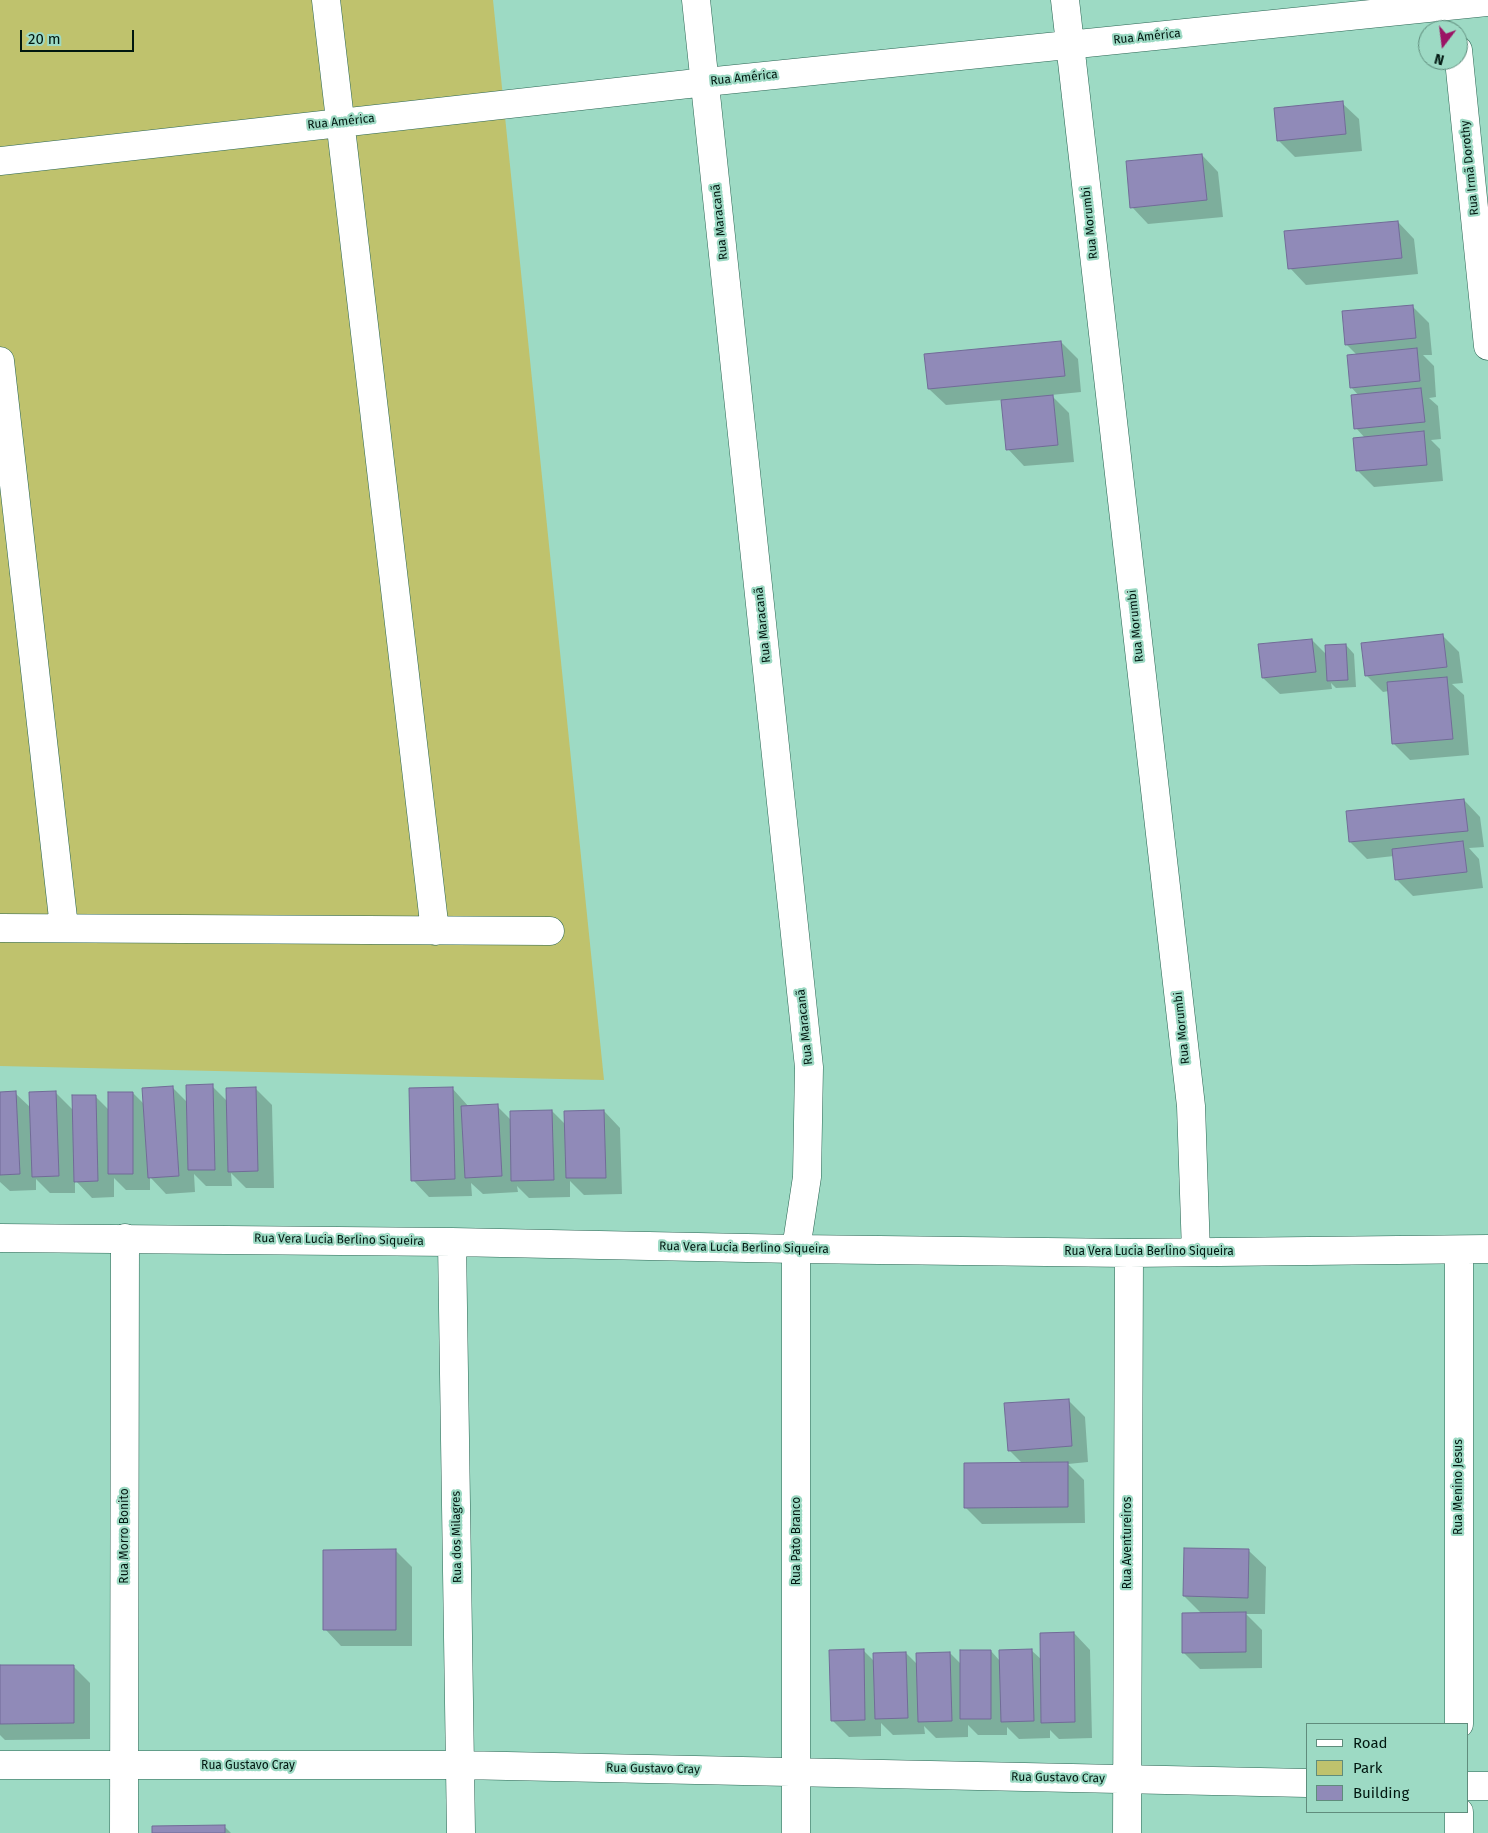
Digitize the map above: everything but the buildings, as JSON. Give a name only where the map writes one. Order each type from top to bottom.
[{"type":"street","points":[[326,0],[435,931]]},
{"type":"street","name":"Rua Maracanã","points":[[696,0],[809,1066],[807,1177],[796,1249]]},
{"type":"street","name":"Rua Morumbi","points":[[1065,0],[1191,1106],[1196,1252]]},
{"type":"street","name":"Rua América","points":[[0,161],[706,82],[1070,45],[1454,12],[1488,2]]},
{"type":"street","name":"Rua Irmã Dorothy","points":[[1460,70],[1488,346]]},
{"type":"street","points":[[0,361],[64,927]]},
{"type":"street","points":[[0,928],[550,931]]},
{"type":"street","name":"Rua Vera Lucia Berlino Siqueira","points":[[0,1238],[452,1242],[1129,1253],[1488,1249]]},
{"type":"street","name":"Rua Morro Bonito","points":[[124,1833],[125,1238]]},
{"type":"street","name":"Rua dos Milagres","points":[[452,1242],[460,1833]]},
{"type":"street","name":"Rua Pato Branco","points":[[796,1249],[796,1833]]},
{"type":"street","name":"Rua Menino Jesus","points":[[1459,1250],[1459,1723]]},
{"type":"street","name":"Rua Aventureiros","points":[[1127,1833],[1129,1253]]},
{"type":"street","name":"Rua Gustavo Cray","points":[[0,1764],[124,1766],[460,1765],[1306,1783]]},
{"type":"street","points":[[1468,1786],[1488,1786]]},
{"type":"street","points":[[1459,1813],[1459,1833]]},
{"type":"green space","points":[[0,0],[493,0],[604,1080],[0,1066]]}]
